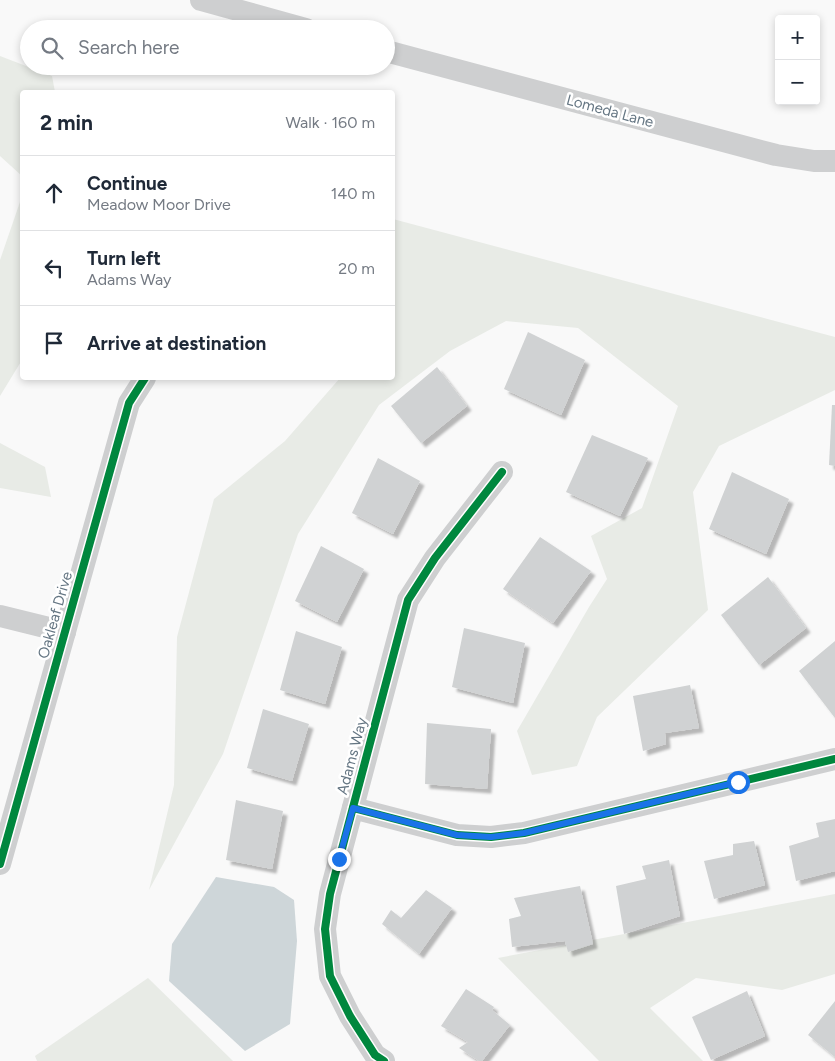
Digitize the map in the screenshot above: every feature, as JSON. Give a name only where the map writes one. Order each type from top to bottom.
[{"type":"street","points":[[200,0],[273,20]]},
{"type":"street","name":"Lomeda Lane","points":[[395,53],[776,155],[814,161],[835,161]]},
{"type":"street","name":"Oakleaf Drive","points":[[0,864],[129,403],[144,380]]},
{"type":"street","name":"Adams Way","points":[[384,1061],[375,1055],[350,1016],[330,976],[325,929],[330,894],[408,600],[435,558],[502,472]]},
{"type":"street","points":[[0,616],[65,632]]},
{"type":"street","points":[[353,808],[457,835],[491,837],[524,833],[835,759]]},
{"type":"shaded area","points":[[0,56],[20,64],[20,75],[52,76],[55,90],[20,90],[20,174],[0,156]]},
{"type":"shaded area","points":[[20,202],[20,363],[0,396],[0,260]]},
{"type":"shaded area","points":[[395,220],[835,337],[835,390],[719,446],[693,492],[708,610],[597,717],[577,766],[532,775],[517,731],[607,579],[591,536],[642,508],[678,406],[578,328],[506,321],[450,351],[379,405],[298,534],[223,754],[149,890],[174,785],[177,637],[214,499],[285,441],[338,380],[395,380]]},
{"type":"shaded area","points":[[0,443],[45,467],[51,497],[0,488]]},
{"type":"shaded area","points":[[216,877],[274,887],[294,900],[297,941],[290,1024],[245,1051],[169,981],[172,944]]},
{"type":"shaded area","points":[[835,894],[835,974],[782,990],[696,978],[650,1008],[703,1061],[599,1061],[498,958]]},
{"type":"shaded area","points":[[148,978],[233,1061],[37,1061],[35,1056]]},
{"type":"building","points":[[528,332],[585,360],[561,415],[504,389]]},
{"type":"building","points":[[437,367],[467,406],[421,443],[391,406]]},
{"type":"building","points":[[832,405],[835,405],[835,466],[829,465]]},
{"type":"building","points":[[592,435],[648,458],[620,516],[566,492]]},
{"type":"building","points":[[378,458],[420,481],[393,534],[352,513]]},
{"type":"building","points":[[732,472],[789,499],[766,554],[709,529]]},
{"type":"building","points":[[540,537],[591,571],[553,623],[503,589]]},
{"type":"building","points":[[321,546],[364,569],[337,622],[295,601]]},
{"type":"building","points":[[768,577],[806,628],[759,665],[721,615]]},
{"type":"building","points":[[464,628],[525,643],[513,703],[452,687]]},
{"type":"building","points":[[296,631],[342,647],[325,704],[280,690]]},
{"type":"building","points":[[835,641],[835,718],[799,671]]},
{"type":"building","points":[[690,685],[699,728],[665,733],[666,744],[643,751],[633,696]]},
{"type":"building","points":[[263,709],[309,724],[292,781],[247,768]]},
{"type":"building","points":[[427,723],[491,729],[487,789],[425,784]]},
{"type":"building","points":[[236,800],[283,811],[272,869],[226,860]]},
{"type":"building","points":[[835,819],[835,871],[796,881],[789,846],[819,837],[816,823]]},
{"type":"building","points":[[754,841],[765,885],[714,899],[704,861],[733,855],[733,844]]},
{"type":"building","points":[[669,860],[680,916],[624,934],[616,886],[646,879],[642,866]]},
{"type":"building","points":[[580,886],[593,944],[568,952],[565,941],[512,947],[509,919],[521,916],[514,898]]},
{"type":"building","points":[[426,890],[452,908],[419,954],[382,924],[391,910],[401,918]]},
{"type":"building","points":[[466,989],[494,1007],[492,1010],[510,1025],[482,1061],[459,1048],[468,1042],[441,1026]]},
{"type":"building","points":[[747,991],[765,1036],[711,1060],[692,1017]]},
{"type":"building","points":[[835,1001],[835,1057],[808,1035]]},
{"type":"cycle path","points":[[0,864],[129,403],[144,380]]},
{"type":"cycle path","points":[[384,1061],[375,1055],[350,1016],[330,976],[325,929],[330,894],[408,600],[435,558],[502,472]]},
{"type":"cycle path","points":[[353,808],[457,835],[491,837],[524,833],[835,759]]},
{"type":"route","points":[[339,859],[353,808],[457,835],[491,837],[524,833],[738,782]]}]
